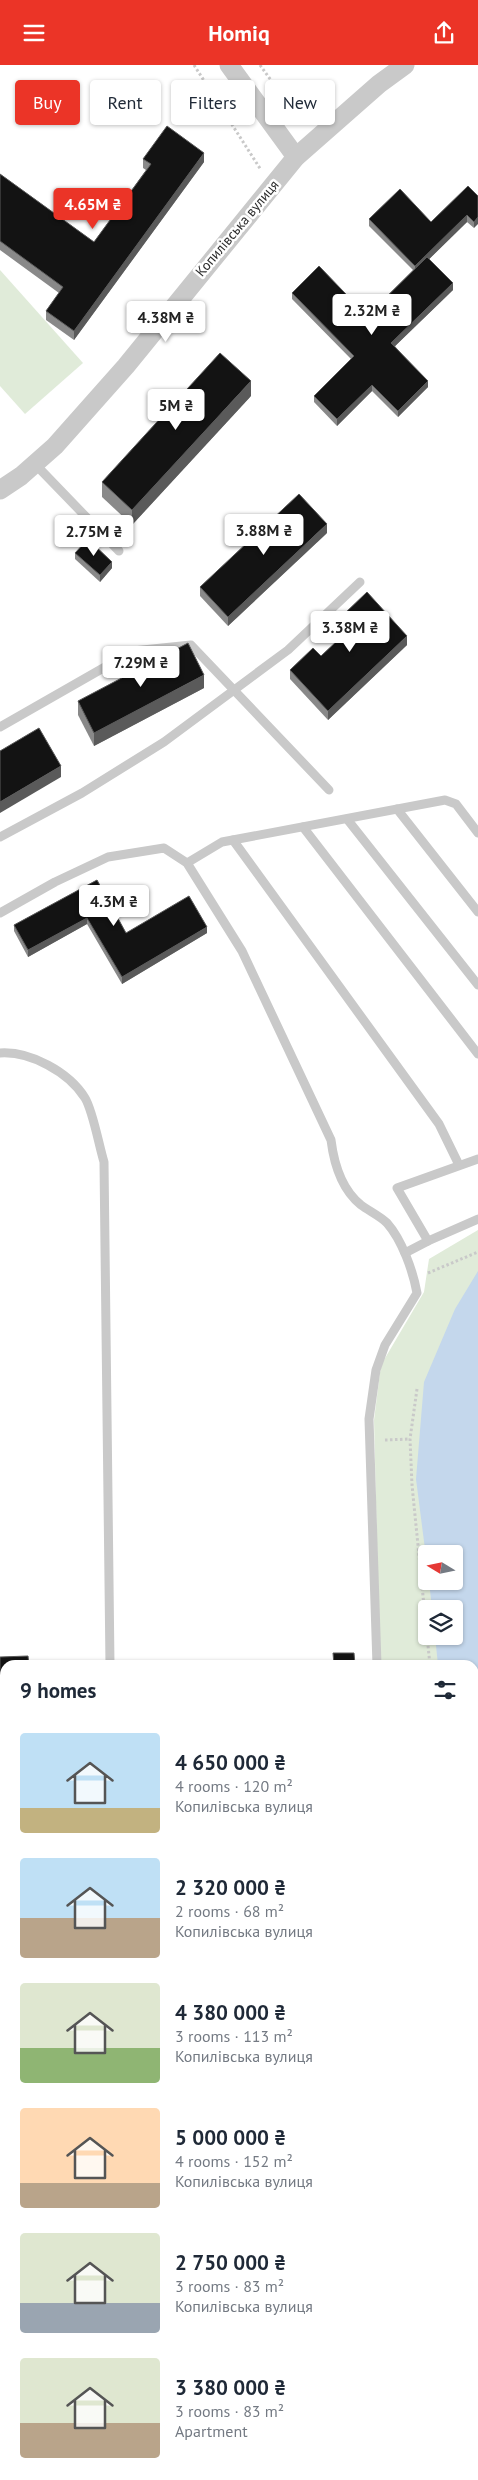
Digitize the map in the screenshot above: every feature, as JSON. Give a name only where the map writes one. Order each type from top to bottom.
[{"type":"street","points":[[229,65],[296,157]]},
{"type":"street","name":"Копилівська вулиця","points":[[0,490],[35,465],[55,446],[126,367],[296,157],[379,84],[405,65]]},
{"type":"lane","points":[[35,465],[119,551]]},
{"type":"lane","points":[[0,837],[82,793],[164,742],[288,650],[360,582]]},
{"type":"lane","points":[[0,727],[133,651],[191,645],[328,790]]},
{"type":"lane","points":[[187,863],[222,842],[445,800],[456,804],[478,833]]},
{"type":"lane","points":[[397,809],[478,912]]},
{"type":"lane","points":[[348,819],[478,985]]},
{"type":"lane","points":[[303,827],[478,1054]]},
{"type":"lane","points":[[233,840],[440,1124],[459,1165]]},
{"type":"lane","points":[[0,913],[55,882],[108,857],[164,848],[187,863],[242,951],[331,1140],[333,1161],[342,1181],[359,1203],[387,1223],[405,1253],[417,1293],[385,1345],[376,1370],[369,1419],[377,1660]]},
{"type":"lane","points":[[0,1053],[14,1052],[54,1067],[85,1099],[104,1162],[110,1660]]},
{"type":"lane","points":[[428,1241],[397,1188],[478,1159]]},
{"type":"lane","points":[[405,1253],[478,1219]]},
{"type":"path","points":[[194,65],[263,173]]},
{"type":"path","points":[[260,65],[271,80]]},
{"type":"path","points":[[414,1278],[478,1252]]},
{"type":"path","points":[[417,1389],[410,1439],[412,1485],[423,1600]]},
{"type":"path","points":[[370,1440],[410,1439]]},
{"type":"path","points":[[428,1645],[429,1660]]},
{"type":"green space","points":[[0,270],[83,363],[25,414],[0,386]]},
{"type":"green space","points":[[478,1230],[478,1660],[380,1660],[374,1420],[381,1365],[424,1292],[429,1259]]},
{"type":"water","points":[[478,1271],[478,1660],[437,1660],[436,1645],[463,1645],[463,1600],[431,1600],[430,1590],[463,1590],[463,1545],[424,1545],[416,1479],[424,1382],[455,1309]]},
{"type":"building","points":[[167,126],[204,153],[74,331],[46,311],[63,287],[0,241],[0,174],[94,242],[151,164],[143,159]]},
{"type":"building","points":[[468,186],[478,196],[478,217],[474,222],[467,215],[415,266],[369,219],[400,189],[431,222]]},
{"type":"building","points":[[427,257],[453,283],[391,343],[428,381],[398,411],[372,385],[337,419],[314,396],[354,356],[292,293],[319,266],[367,316]]},
{"type":"building","points":[[220,353],[251,381],[132,510],[102,482]]},
{"type":"building","points":[[299,494],[327,524],[228,617],[200,587]]},
{"type":"building","points":[[88,539],[112,562],[100,575],[75,553]]},
{"type":"building","points":[[367,592],[407,636],[328,711],[290,670],[313,648],[321,656],[354,625],[344,614]]},
{"type":"building","points":[[188,643],[204,675],[94,733],[78,701]]},
{"type":"building","points":[[39,728],[61,766],[0,802],[0,751]]},
{"type":"building","points":[[97,880],[126,933],[189,896],[207,927],[122,977],[87,918],[28,950],[14,925]]},
{"type":"building","points":[[333,1653],[354,1653],[355,1660],[334,1660]]},
{"type":"building","points":[[28,1656],[28,1660],[0,1660],[0,1657]]}]
